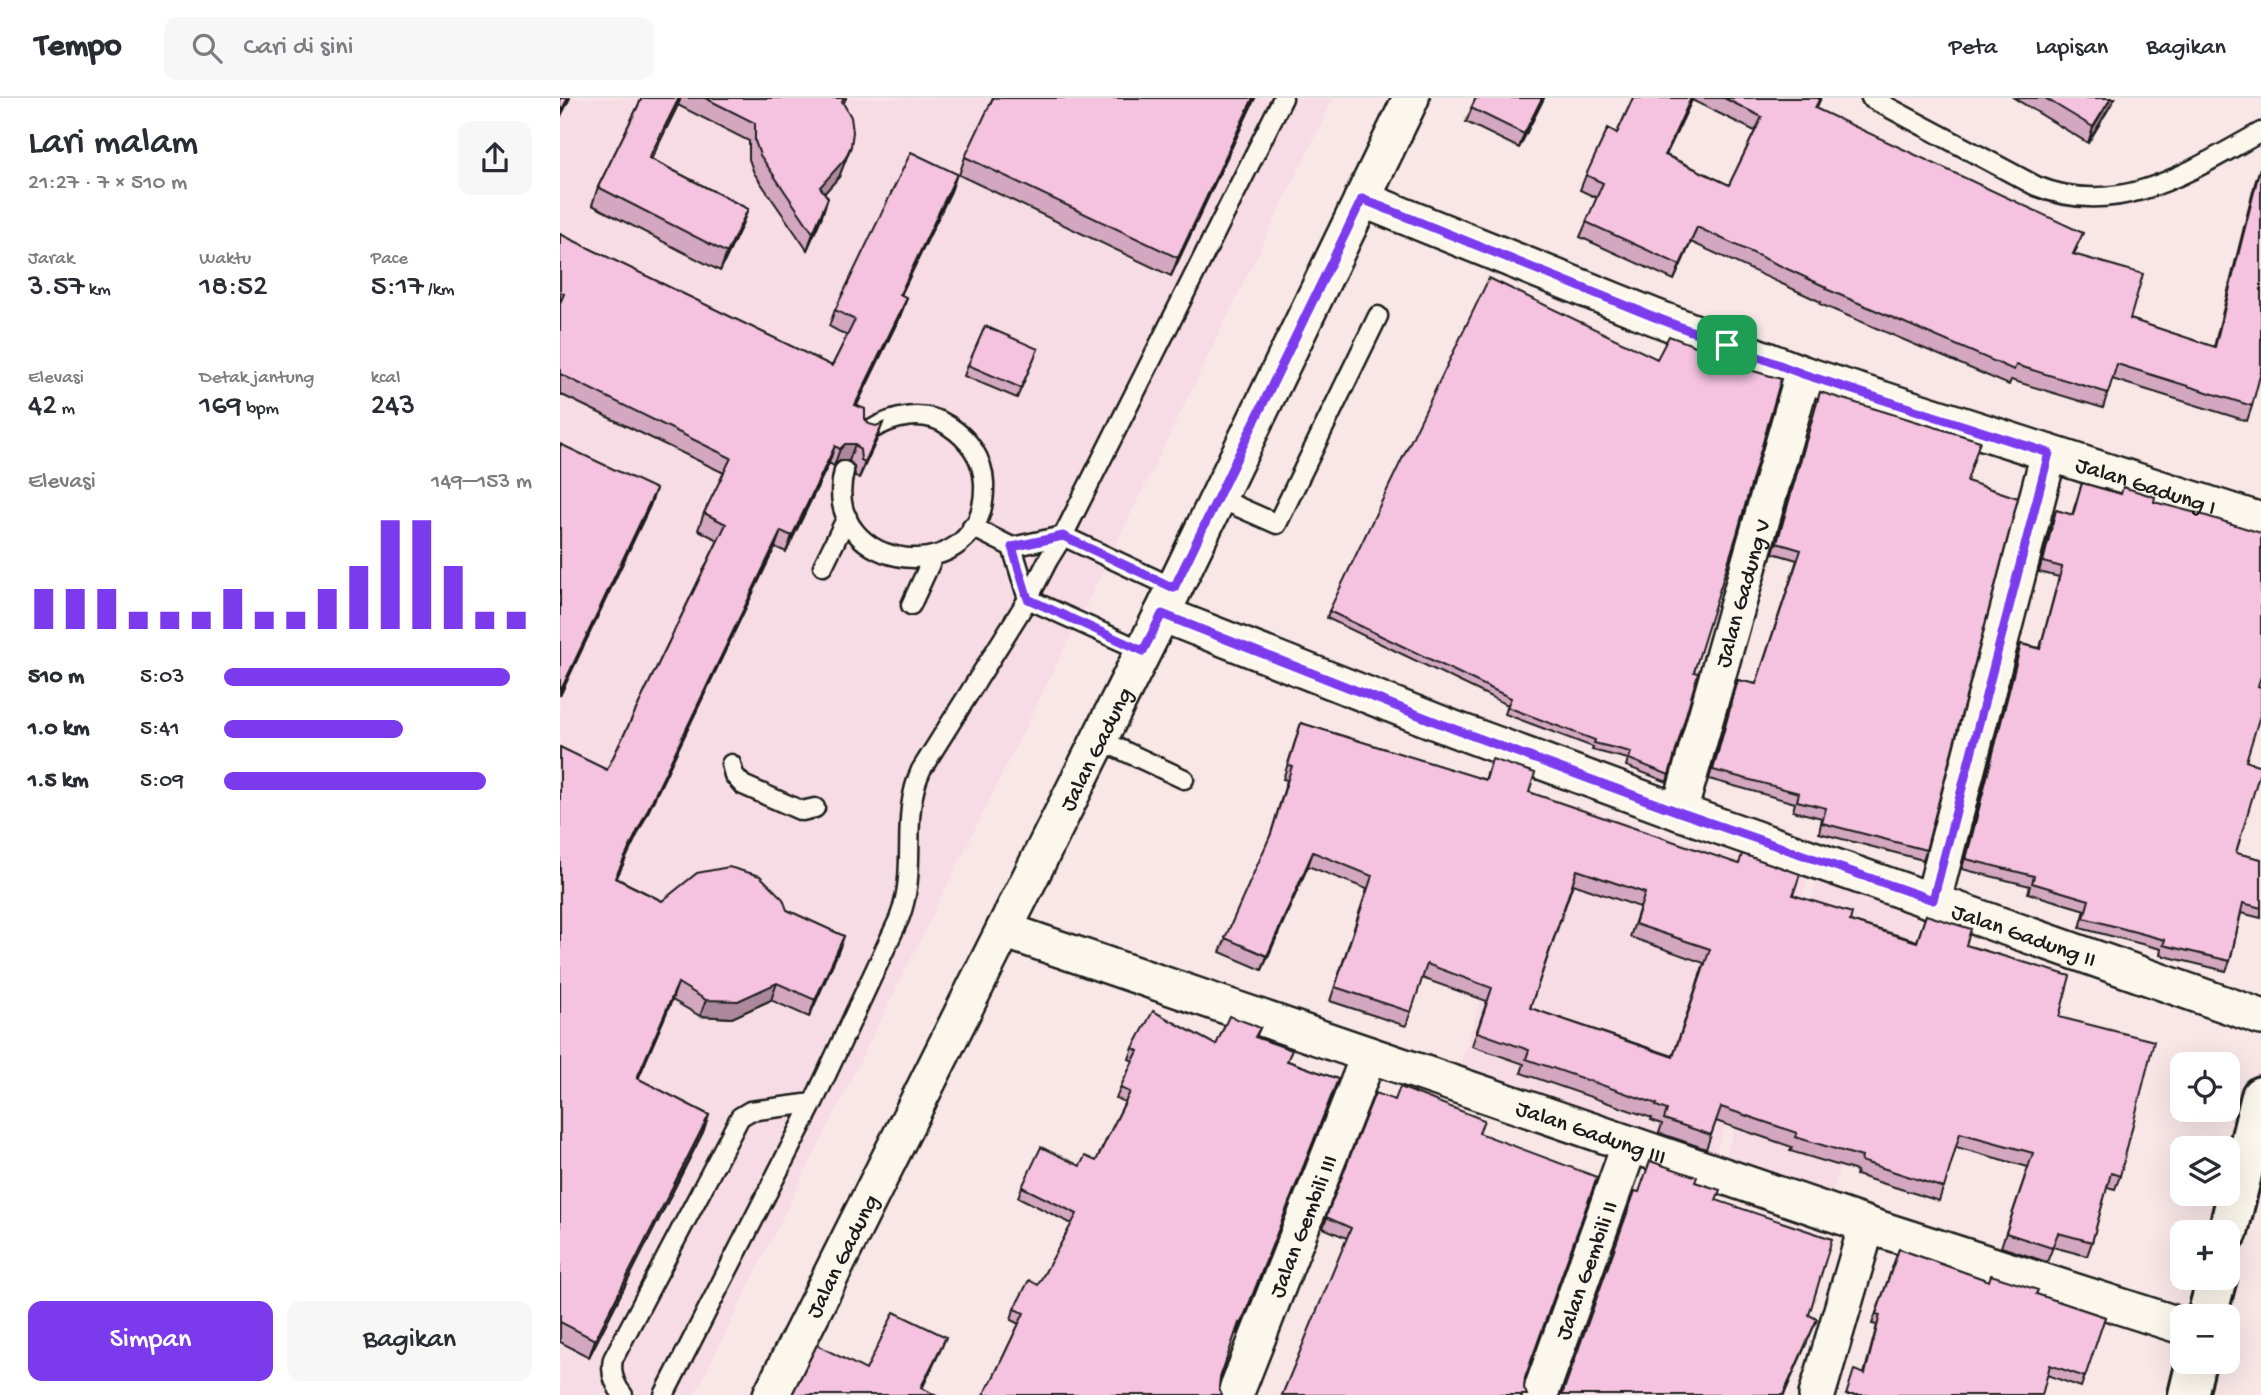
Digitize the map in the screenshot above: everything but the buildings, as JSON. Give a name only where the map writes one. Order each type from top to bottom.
[{"type":"street","name":"Jalan Gadung","points":[[771,1395],[1168,601],[1411,98]]},
{"type":"street","name":"Jalan Gadung I","points":[[1362,199],[1803,374],[2261,521]]},
{"type":"street","name":"Jalan Gadung V","points":[[1679,812],[1803,374]]},
{"type":"street","points":[[1933,900],[2049,453]]},
{"type":"street","name":"Jalan Gadung II","points":[[1168,601],[1454,729],[1679,812],[2261,1017]]},
{"type":"street","name":"Jalan Gadung III","points":[[1003,930],[1867,1225],[2170,1322]]},
{"type":"street","name":"Jalan Gembili III","points":[[1235,1395],[1369,1055]]},
{"type":"street","points":[[2231,1220],[2261,1096]]},
{"type":"street","name":"Jalan Gembili II","points":[[1540,1395],[1630,1144]]},
{"type":"street","points":[[1817,1395],[1867,1225]]},
{"type":"street","points":[[2188,1395],[2193,1374]]},
{"type":"lane","points":[[664,1395],[813,1103],[904,906],[910,877],[910,805],[921,770],[1028,599],[1063,536],[1283,98]]},
{"type":"lane","points":[[1871,98],[2036,186],[2056,194],[2078,197],[2122,196],[2152,188],[2261,132]]},
{"type":"lane","points":[[1218,498],[1277,524],[1378,316]]},
{"type":"lane","points":[[844,471],[842,499],[847,517],[858,535],[874,548],[892,557],[912,560],[933,557],[952,548],[979,517],[984,495],[983,473],[975,453],[963,435],[945,423],[923,416],[902,417],[884,422],[869,431]]},
{"type":"lane","points":[[823,566],[847,517]]},
{"type":"lane","points":[[972,527],[1012,547],[1063,536],[1168,601]]},
{"type":"lane","points":[[1012,547],[1028,599],[1143,651]]},
{"type":"lane","points":[[911,605],[933,557]]},
{"type":"lane","points":[[1098,739],[1184,779]]},
{"type":"lane","points":[[731,764],[734,775],[743,785],[802,811],[815,808]]},
{"type":"lane","points":[[624,1395],[615,1385],[611,1368],[613,1359],[740,1117],[750,1111],[813,1103]]},
{"type":"shaded area","points":[[560,98],[1334,98],[695,1395],[560,1395]]},
{"type":"shaded area","points":[[1532,793],[1809,878],[1716,1153],[1460,1064],[1520,871]]},
{"type":"shaded area","points":[[1817,880],[1922,914],[1830,1198],[1723,1162]]},
{"type":"route","points":[[1362,199],[1727,345],[1803,374],[2049,453],[1933,900],[1679,812],[1454,729],[1162,614],[1143,651],[1028,599],[1012,547],[1063,536],[1174,588],[1362,199]]}]
